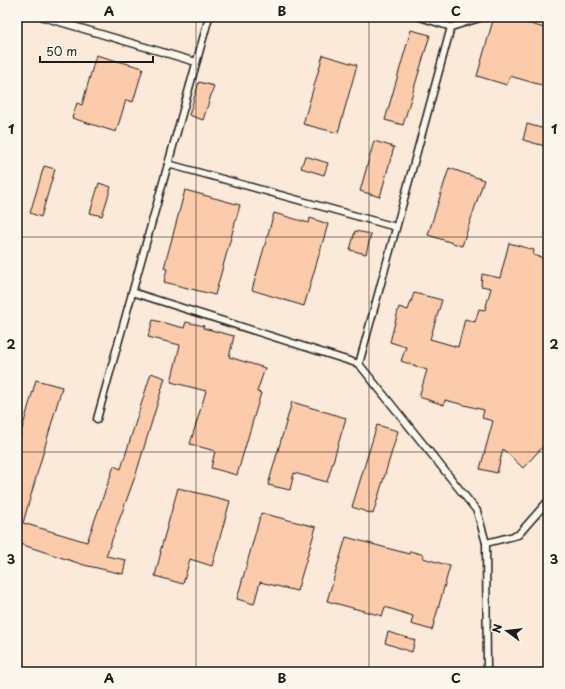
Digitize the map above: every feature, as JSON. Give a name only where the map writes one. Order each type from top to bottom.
[{"type":"lane","points":[[43,17],[196,62]]},
{"type":"lane","points":[[97,419],[209,17]]},
{"type":"lane","points":[[420,17],[451,27],[482,17]]},
{"type":"lane","points":[[359,364],[451,27]]},
{"type":"lane","points":[[168,164],[396,227]]},
{"type":"lane","points":[[132,292],[359,364],[477,511],[486,543],[487,672]]},
{"type":"lane","points":[[486,543],[518,535],[548,501]]},
{"type":"building","points":[[494,17],[506,17],[548,29],[548,87],[510,76],[507,85],[477,76]]},
{"type":"building","points":[[411,30],[430,35],[403,125],[385,120]]},
{"type":"building","points":[[96,55],[143,68],[133,102],[126,100],[116,132],[72,118],[77,103],[82,105]]},
{"type":"building","points":[[323,55],[357,65],[338,133],[303,124]]},
{"type":"building","points":[[199,82],[214,86],[203,120],[189,115]]},
{"type":"building","points":[[527,124],[548,130],[548,147],[523,140]]},
{"type":"building","points":[[374,141],[394,147],[380,197],[360,191]]},
{"type":"building","points":[[305,156],[328,163],[324,175],[301,168]]},
{"type":"building","points":[[44,166],[55,169],[41,217],[30,213]]},
{"type":"building","points":[[449,168],[484,180],[462,246],[428,235]]},
{"type":"building","points":[[99,183],[111,187],[102,216],[90,213]]},
{"type":"building","points":[[185,190],[240,205],[215,295],[164,282],[167,269],[164,268]]},
{"type":"building","points":[[274,213],[309,223],[310,218],[328,224],[304,306],[252,290]]},
{"type":"building","points":[[355,231],[371,234],[366,254],[350,250]]},
{"type":"building","points":[[509,243],[534,250],[533,255],[548,259],[548,441],[523,468],[503,449],[497,473],[480,469],[493,421],[482,418],[484,410],[445,400],[444,405],[419,397],[427,370],[401,361],[406,347],[390,342],[399,307],[408,310],[414,293],[442,300],[430,339],[458,347],[465,319],[475,322],[479,309],[485,310],[491,288],[481,286],[482,274],[500,278]]},
{"type":"building","points":[[153,320],[184,328],[186,322],[234,336],[229,357],[265,368],[257,392],[261,393],[237,475],[211,468],[215,451],[190,444],[206,391],[171,382],[180,345],[148,337]]},
{"type":"building","points":[[151,373],[165,378],[136,474],[106,556],[126,560],[123,574],[84,565],[17,543],[17,447],[36,380],[62,387],[23,523],[87,542],[114,466],[121,469]]},
{"type":"building","points":[[292,402],[346,418],[327,482],[294,473],[290,490],[268,485]]},
{"type":"building","points":[[377,425],[398,431],[373,514],[352,507]]},
{"type":"building","points":[[178,488],[230,501],[212,566],[190,559],[183,584],[155,576],[160,552]]},
{"type":"building","points":[[261,513],[316,527],[297,591],[260,582],[254,604],[237,599]]},
{"type":"building","points":[[346,537],[409,554],[410,551],[424,555],[423,558],[450,566],[432,630],[411,624],[413,616],[385,607],[382,616],[327,601]]},
{"type":"building","points":[[388,632],[415,640],[412,652],[385,643]]}]
